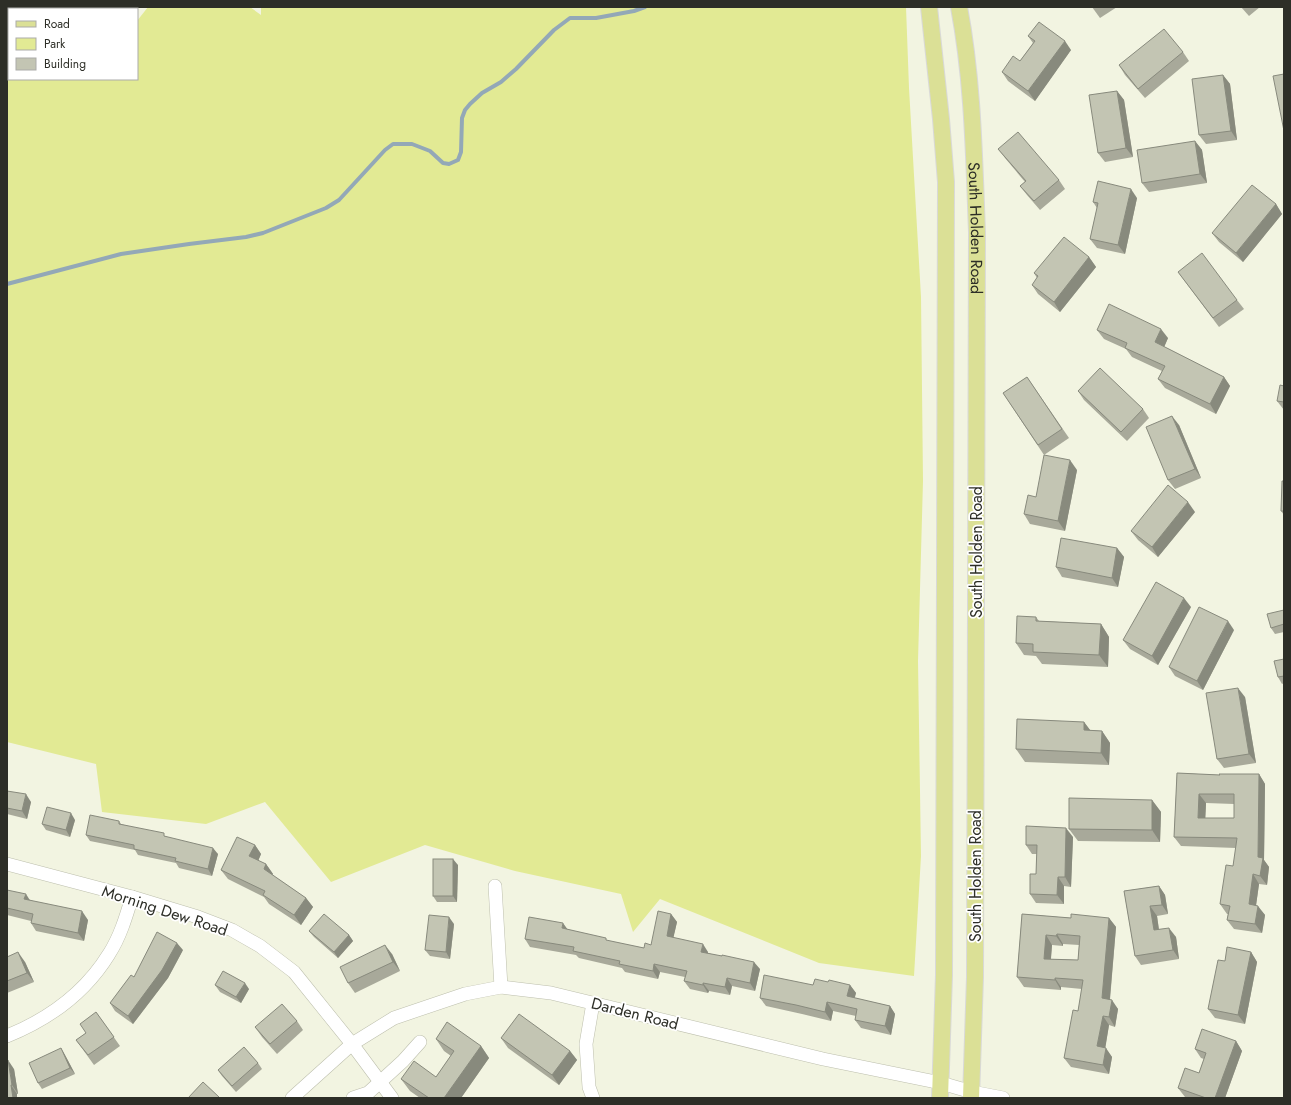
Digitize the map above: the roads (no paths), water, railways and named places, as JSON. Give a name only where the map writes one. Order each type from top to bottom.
[{"type":"main road","name":"South Holden Road","points":[[929,7],[940,103],[946,182],[944,975],[941,1090]]},
{"type":"main road","name":"South Holden Road","points":[[959,7],[969,78],[974,149],[977,232],[975,977],[972,1095]]},
{"type":"street","name":"Morning Dew Road","points":[[7,864],[132,897],[212,922],[232,930],[260,946],[294,972],[352,1044],[392,1098]]},
{"type":"street","points":[[495,886],[501,987]]},
{"type":"street","points":[[7,1036],[27,1028],[58,1009],[88,983],[110,954],[122,928],[132,897]]},
{"type":"street","name":"Darden Road","points":[[292,1098],[352,1044],[394,1018],[465,994],[501,987],[551,993],[823,1059],[941,1090],[1003,1098]]},
{"type":"street","points":[[593,1003],[586,1044],[589,1087],[593,1098]]},
{"type":"street","points":[[353,1098],[368,1094],[403,1061],[420,1042]]},
{"type":"waterway","points":[[7,284],[121,254],[246,237],[263,233],[326,208],[339,200],[385,150],[393,144],[412,144],[430,151],[443,163],[449,164],[458,160],[461,152],[462,118],[465,110],[482,93],[501,82],[516,69],[554,30],[570,18],[596,18],[634,11],[645,7]]}]
